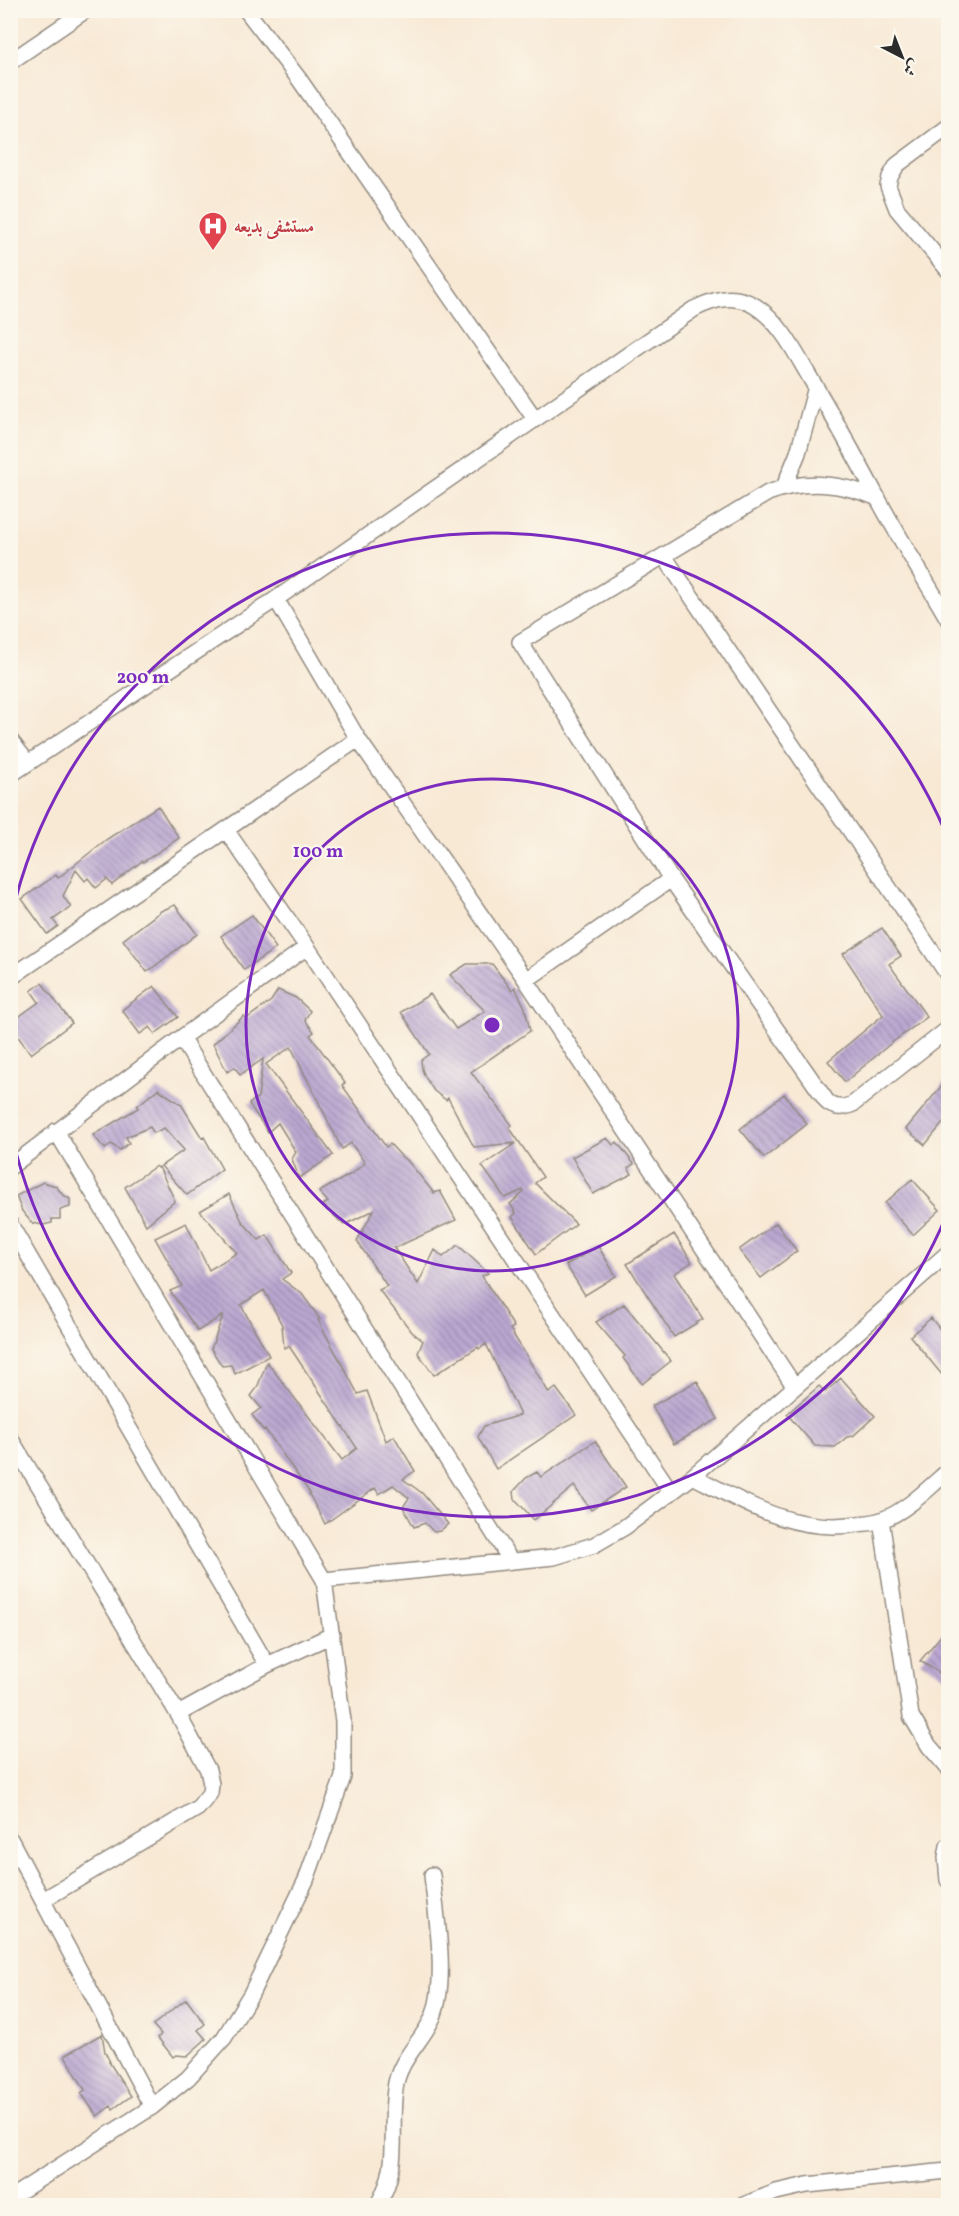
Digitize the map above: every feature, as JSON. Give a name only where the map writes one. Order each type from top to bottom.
[{"type":"street","points":[[10,62],[86,10]]},
{"type":"street","points":[[246,10],[299,79],[535,419]]},
{"type":"street","points":[[948,127],[897,165],[888,186],[897,209],[948,270]]},
{"type":"street","points":[[10,775],[276,599],[694,309],[718,299],[742,300],[765,314],[795,352],[948,619]]},
{"type":"street","points":[[784,487],[798,453],[816,387]]},
{"type":"street","points":[[878,498],[846,487],[832,485],[801,484],[784,487],[755,500],[520,642],[671,879],[821,1095],[835,1107],[843,1108],[853,1104],[948,1029]]},
{"type":"street","points":[[664,556],[948,975]]},
{"type":"street","points":[[276,599],[358,739],[526,980],[795,1387]]},
{"type":"street","points":[[10,978],[358,739]]},
{"type":"street","points":[[10,740],[28,763]]},
{"type":"street","points":[[226,830],[307,947],[670,1492]]},
{"type":"street","points":[[526,980],[671,879]]},
{"type":"street","points":[[10,1167],[181,1038],[307,947]]},
{"type":"street","points":[[181,1038],[511,1561]]},
{"type":"street","points":[[10,2198],[152,2107],[188,2078],[224,2038],[251,1994],[306,1880],[343,1777],[343,1721],[324,1580],[56,1131]]},
{"type":"street","points":[[10,1224],[267,1665]]},
{"type":"street","points":[[324,1580],[554,1557],[594,1545],[625,1527],[693,1476],[948,1253]]},
{"type":"street","points":[[10,1438],[178,1714],[208,1770],[211,1784],[210,1793],[198,1808],[43,1900]]},
{"type":"street","points":[[693,1476],[768,1513],[793,1522],[821,1526],[881,1520],[898,1511],[948,1471]]},
{"type":"street","points":[[881,1520],[911,1716],[928,1746],[948,1768]]},
{"type":"street","points":[[178,1714],[267,1665],[332,1635]]},
{"type":"street","points":[[10,1839],[152,2107]]},
{"type":"street","points":[[948,1846],[946,1857],[948,1880]]},
{"type":"street","points":[[377,2205],[392,2165],[394,2089],[405,2060],[432,2018],[438,1998],[440,1973],[432,1875]]},
{"type":"street","points":[[741,2205],[777,2192],[807,2185],[948,2171]]},
{"type":"building","points":[[158,806],[179,838],[142,861],[112,885],[107,879],[96,888],[88,878],[85,881],[76,870],[63,896],[71,907],[53,920],[58,926],[47,934],[22,899],[56,875],[58,878],[107,839]]},
{"type":"building","points":[[175,905],[197,934],[147,972],[123,940],[161,911]]},
{"type":"building","points":[[252,915],[276,948],[244,970],[221,936]]},
{"type":"building","points":[[882,928],[901,956],[889,964],[927,1017],[890,1044],[845,1082],[828,1061],[883,1015],[843,954]]},
{"type":"building","points":[[467,964],[492,964],[512,990],[515,987],[525,1008],[530,1031],[471,1072],[512,1125],[509,1127],[543,1177],[535,1183],[576,1224],[536,1254],[512,1217],[516,1213],[510,1204],[524,1192],[523,1190],[505,1198],[482,1166],[516,1143],[474,1147],[448,1098],[446,1100],[434,1091],[425,1077],[421,1060],[429,1054],[401,1012],[430,994],[456,1029],[485,1011],[450,975]]},
{"type":"building","points":[[42,983],[72,1023],[31,1054],[10,1023],[39,1002],[31,991]]},
{"type":"building","points":[[154,986],[178,1017],[155,1034],[150,1027],[140,1034],[122,1010]]},
{"type":"building","points":[[278,990],[296,998],[310,1011],[305,1020],[314,1032],[310,1035],[345,1083],[342,1085],[386,1147],[390,1144],[407,1160],[434,1193],[440,1191],[456,1220],[394,1248],[418,1284],[435,1250],[443,1257],[458,1245],[488,1273],[482,1276],[514,1327],[510,1329],[549,1393],[556,1388],[576,1415],[496,1469],[478,1437],[484,1426],[520,1415],[486,1344],[434,1375],[418,1353],[423,1341],[412,1332],[379,1290],[387,1286],[357,1241],[374,1210],[344,1225],[323,1205],[328,1202],[319,1192],[351,1174],[365,1163],[351,1143],[342,1149],[291,1047],[266,1064],[333,1155],[299,1178],[292,1159],[296,1152],[278,1123],[268,1132],[249,1104],[258,1097],[263,1059],[240,1075],[235,1067],[227,1072],[213,1044],[244,1016],[246,1019],[271,1001]]},
{"type":"building","points":[[948,1078],[948,1117],[925,1145],[906,1129]]},
{"type":"building","points":[[158,1089],[181,1104],[202,1138],[204,1137],[222,1169],[187,1195],[161,1166],[184,1150],[164,1128],[154,1133],[150,1127],[126,1137],[129,1143],[120,1150],[111,1144],[105,1149],[93,1135],[138,1108],[137,1106]]},
{"type":"building","points":[[784,1094],[807,1124],[764,1158],[740,1129]]},
{"type":"building","points":[[607,1138],[613,1145],[617,1142],[634,1164],[628,1168],[632,1174],[593,1194],[572,1157]]},
{"type":"building","points":[[156,1166],[159,1167],[175,1201],[146,1225],[125,1187]]},
{"type":"building","points":[[912,1179],[940,1210],[913,1235],[885,1203]]},
{"type":"building","points":[[43,1182],[56,1186],[70,1199],[70,1207],[60,1210],[60,1219],[52,1219],[52,1223],[43,1225],[32,1223],[22,1211],[16,1196]]},
{"type":"building","points":[[229,1194],[242,1221],[259,1240],[267,1235],[291,1273],[282,1279],[302,1294],[320,1319],[318,1320],[358,1394],[367,1391],[386,1441],[394,1436],[415,1471],[403,1479],[422,1493],[448,1524],[440,1531],[434,1532],[425,1523],[414,1527],[403,1507],[409,1498],[393,1485],[379,1494],[375,1488],[325,1524],[310,1493],[265,1429],[263,1430],[252,1415],[261,1408],[251,1396],[257,1388],[267,1362],[342,1460],[357,1448],[289,1346],[284,1348],[282,1325],[264,1290],[241,1305],[269,1356],[235,1374],[231,1365],[222,1366],[211,1349],[223,1315],[198,1331],[170,1291],[182,1286],[155,1238],[186,1223],[209,1270],[237,1253],[200,1211]]},
{"type":"building","points":[[776,1223],[797,1251],[761,1278],[739,1250]]},
{"type":"building","points":[[674,1234],[692,1262],[674,1274],[703,1319],[674,1337],[627,1264]]},
{"type":"building","points":[[598,1246],[616,1276],[585,1295],[566,1265]]},
{"type":"building","points":[[624,1304],[671,1361],[642,1384],[623,1358],[625,1356],[596,1322]]},
{"type":"building","points":[[931,1318],[948,1339],[948,1382],[910,1336]]},
{"type":"building","points":[[841,1378],[875,1416],[853,1436],[847,1437],[835,1447],[815,1446],[787,1414],[819,1386],[825,1392]]},
{"type":"building","points":[[697,1381],[718,1419],[674,1444],[652,1406]]},
{"type":"building","points":[[595,1441],[626,1487],[591,1510],[574,1486],[534,1520],[515,1499],[514,1491],[526,1478],[537,1472],[541,1477]]},
{"type":"building","points":[[948,1627],[948,1678],[920,1661]]},
{"type":"building","points":[[186,1999],[205,2024],[198,2030],[206,2039],[187,2056],[173,2057],[158,2038],[161,2034],[153,2025]]},
{"type":"building","points":[[102,2034],[109,2062],[131,2096],[113,2109],[111,2106],[97,2116],[81,2093],[85,2090],[65,2055]]},
{"type":"place","name":"مستشفى بديعه","points":[[213,252]]}]
